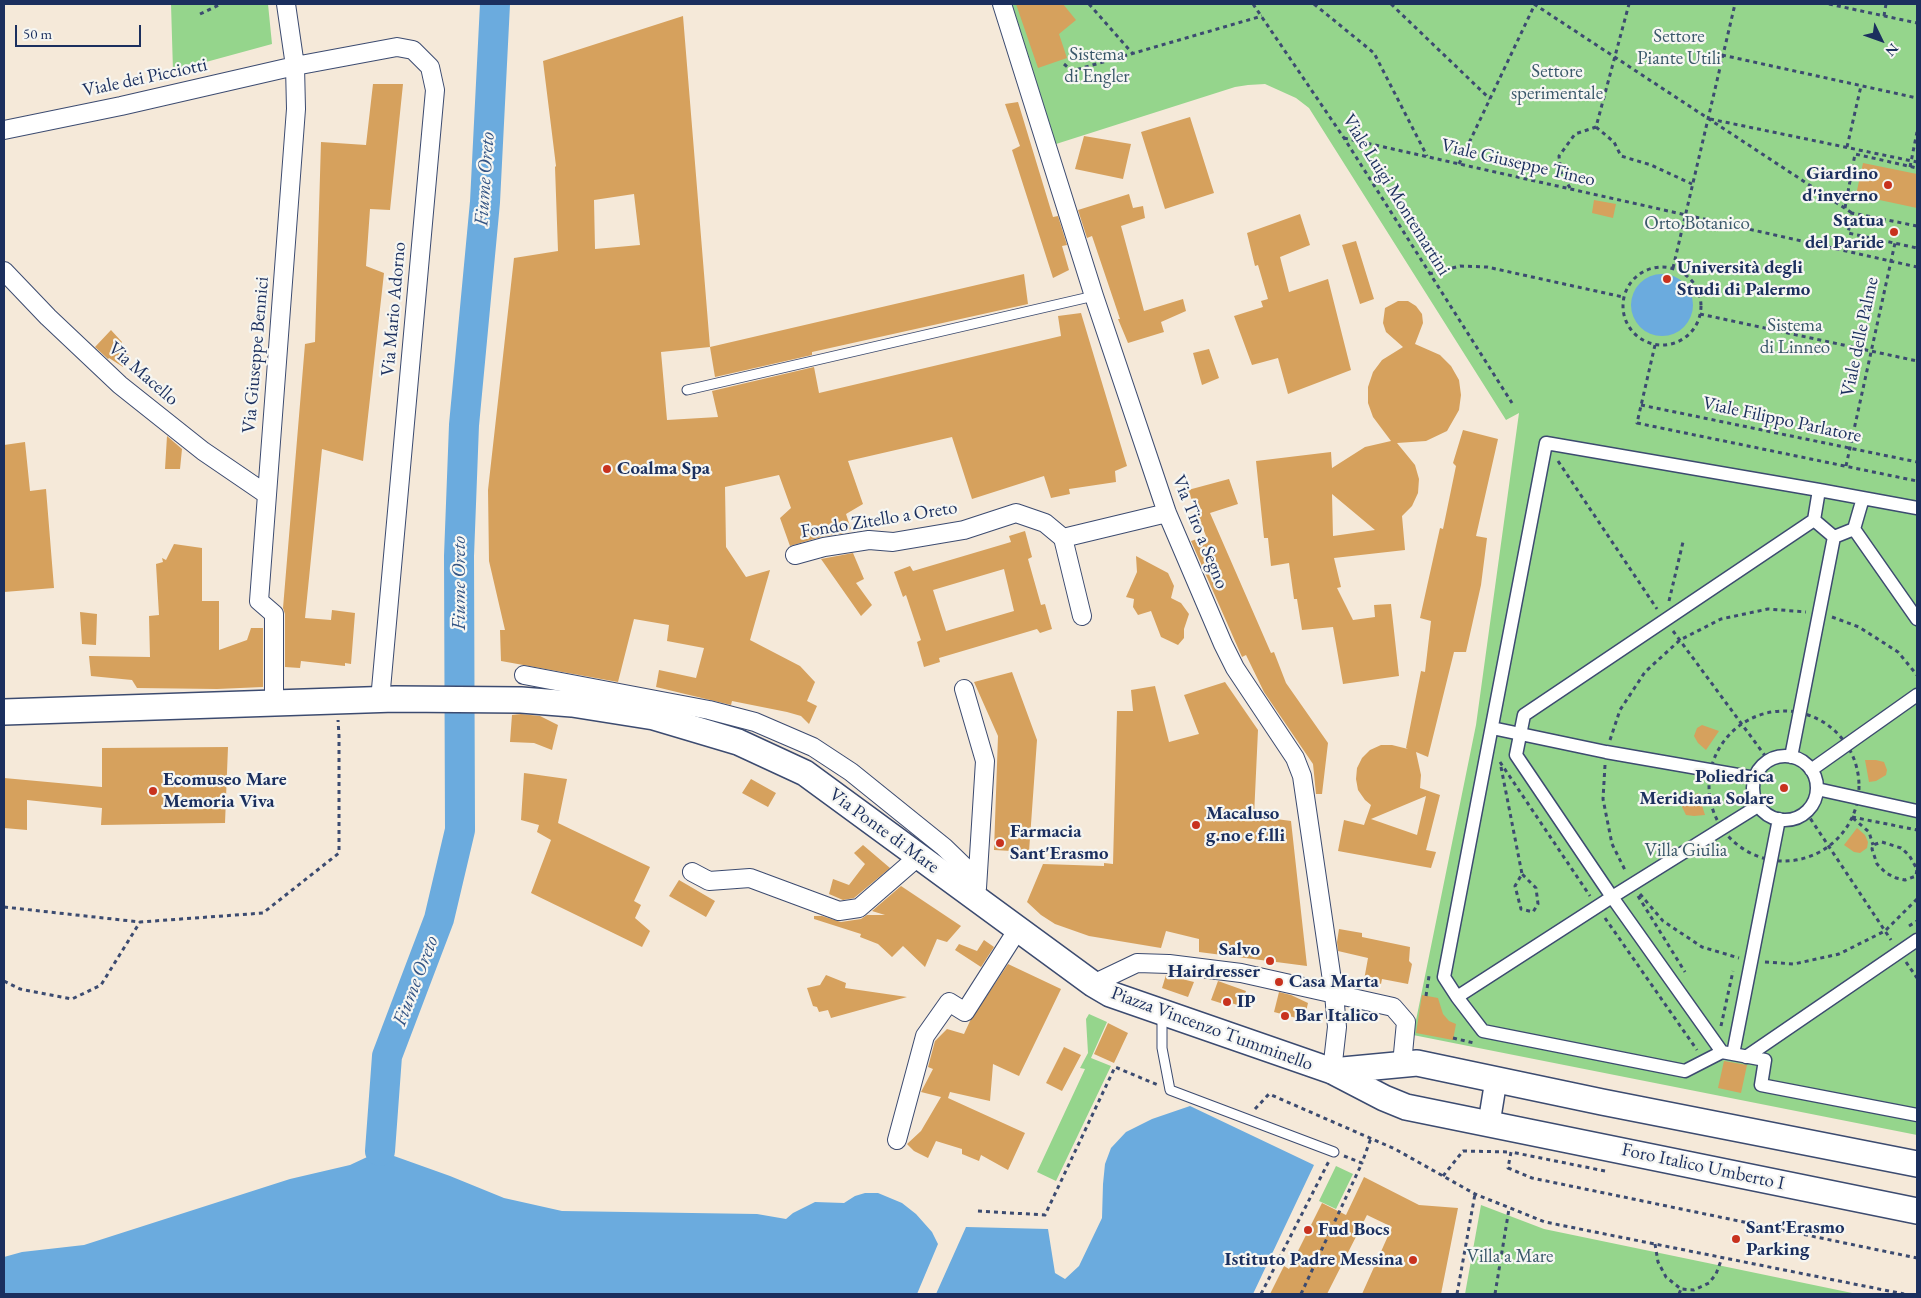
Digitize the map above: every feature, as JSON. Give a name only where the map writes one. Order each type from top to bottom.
[{"type":"main road","name":"Via Ponte di Mare","points":[[4,712],[388,700],[521,700],[572,704],[654,717],[738,742],[805,773],[919,856],[977,888],[1018,929],[1093,984]]},
{"type":"main road","name":"Piazza Vincenzo Tumminello","points":[[1093,984],[1110,994],[1332,1071]]},
{"type":"main road","points":[[1332,1071],[1417,1063],[1917,1164]]},
{"type":"main road","name":"Foro Italico Umberto I","points":[[1332,1071],[1384,1098],[1406,1107],[1917,1211]]},
{"type":"street","name":"Via Giuseppe Bennici","points":[[274,704],[274,614],[259,601],[296,109],[295,66],[286,4]]},
{"type":"street","name":"Via Tiro a Segno","points":[[1002,4],[1094,296],[1168,514],[1235,668],[1296,758],[1302,776],[1334,994],[1337,1027],[1332,1071]]},
{"type":"street","name":"Via Mario Adorno","points":[[295,66],[397,47],[413,50],[430,67],[435,90],[388,700]]},
{"type":"street","name":"Viale dei Picciotti","points":[[4,130],[131,104],[295,66]]},
{"type":"street","name":"Via Macello","points":[[4,271],[48,317],[120,385],[203,451],[266,494]]},
{"type":"street","points":[[1917,508],[1546,443],[1444,977],[1483,1031],[1489,1033],[1685,1071],[1728,1053],[1766,1060],[1761,1085],[1917,1115]]},
{"type":"street","points":[[1728,1053],[1612,897],[1516,755],[1524,715],[1814,520],[1819,490]]},
{"type":"street","points":[[1854,529],[1863,498]]},
{"type":"street","name":"Fondo Zitello a Oreto","points":[[795,555],[824,547],[869,540],[893,542],[964,530],[1016,513],[1044,523],[1063,538]]},
{"type":"street","points":[[1082,616],[1063,538],[1168,514]]},
{"type":"street","points":[[1814,520],[1834,537]]},
{"type":"street","points":[[1834,537],[1854,529]]},
{"type":"street","points":[[1854,529],[1917,619]]},
{"type":"street","points":[[1791,757],[1834,537]]},
{"type":"street","points":[[524,675],[709,710],[755,722],[812,747],[859,779],[944,847],[977,888]]},
{"type":"street","points":[[964,689],[985,761],[977,888]]},
{"type":"street","points":[[1811,770],[1917,695]]},
{"type":"street","points":[[1492,728],[1606,752],[1755,778]]},
{"type":"street","points":[[1791,757],[1799,760],[1811,770],[1817,789],[1812,805],[1806,812],[1790,820],[1779,819],[1764,813],[1758,806],[1753,788],[1755,778],[1768,761],[1776,758],[1791,757]]},
{"type":"street","points":[[1817,789],[1917,811]]},
{"type":"street","points":[[1457,997],[1758,806]]},
{"type":"street","points":[[1728,1053],[1779,819]]},
{"type":"street","points":[[692,872],[710,881],[750,878],[839,911],[859,908],[919,856]]},
{"type":"street","points":[[897,1140],[925,1036],[949,1002],[965,1012],[1018,929]]},
{"type":"street","points":[[1746,1057],[1917,940]]},
{"type":"street","points":[[1093,984],[1137,963],[1169,964],[1240,973],[1393,1007],[1406,1022],[1402,1064]]},
{"type":"street","points":[[1489,1123],[1496,1080]]},
{"type":"lane","points":[[687,390],[1094,296]]},
{"type":"lane","points":[[1162,1012],[1162,1048],[1170,1090],[1334,1152]]},
{"type":"path","points":[[200,14],[221,4]]},
{"type":"path","points":[[1089,4],[1132,53]]},
{"type":"path","name":"Viale Luigi Montemartini","points":[[1253,4],[1344,138],[1512,404]]},
{"type":"path","points":[[1314,4],[1374,53],[1427,157]]},
{"type":"path","points":[[1391,4],[1490,99]]},
{"type":"path","points":[[1459,164],[1535,4],[1852,213],[1917,226]]},
{"type":"path","points":[[1596,126],[1629,4]]},
{"type":"path","points":[[1673,268],[1735,4]]},
{"type":"path","points":[[1829,4],[1917,23]]},
{"type":"path","points":[[1884,16],[1886,4]]},
{"type":"path","points":[[1064,64],[1072,71],[1262,16]]},
{"type":"path","points":[[1722,55],[1917,98]]},
{"type":"path","points":[[1847,147],[1861,86]]},
{"type":"path","points":[[1707,118],[1917,162]]},
{"type":"path","points":[[1596,126],[1614,142],[1622,156],[1651,165],[1692,184]]},
{"type":"path","points":[[1570,189],[1560,172],[1559,156],[1575,134],[1596,126]]},
{"type":"path","points":[[1910,167],[1917,132]]},
{"type":"path","name":"Viale Giuseppe Tineo","points":[[1344,138],[1917,267]]},
{"type":"path","points":[[1845,208],[1855,154],[1917,168]]},
{"type":"path","points":[[1852,213],[1848,233],[1917,248]]},
{"type":"path","name":"Viale delle Palme","points":[[1846,466],[1895,243]]},
{"type":"path","points":[[1429,274],[1460,266],[1487,267],[1623,297]]},
{"type":"path","points":[[1655,267],[1673,268],[1684,273],[1695,284],[1700,299],[1700,314],[1694,328],[1683,339],[1668,344],[1655,344],[1639,338],[1628,327],[1623,312],[1623,297],[1630,283],[1641,272],[1655,267]]},
{"type":"path","points":[[1700,314],[1917,361]]},
{"type":"path","points":[[1655,344],[1637,423],[1917,481]]},
{"type":"path","name":"Viale Filippo Parlatore","points":[[1641,405],[1917,462]]},
{"type":"path","points":[[1546,443],[1665,620],[1768,761]]},
{"type":"path","points":[[1669,604],[1683,542]]},
{"type":"path","points":[[4,907],[140,922],[263,914],[339,853],[339,736],[336,702]]},
{"type":"path","points":[[1779,711],[1800,712],[1818,718],[1834,729],[1847,744],[1855,761],[1859,779],[1858,798],[1852,817],[1842,833],[1829,846],[1812,856],[1792,860],[1771,860],[1753,854],[1736,844],[1722,828],[1713,810],[1709,791],[1711,771],[1717,753],[1727,737],[1741,724],[1759,715],[1779,711]]},
{"type":"path","points":[[1516,755],[1501,763],[1522,874],[1536,888],[1538,904],[1534,912],[1521,909],[1514,886],[1522,874]]},
{"type":"path","points":[[1806,812],[1917,978]]},
{"type":"path","points":[[1852,817],[1917,830]]},
{"type":"path","points":[[1852,817],[1869,832],[1873,845],[1873,856],[1877,864],[1886,873],[1905,880],[1916,876],[1917,868],[1914,861],[1901,848],[1882,842],[1873,845]]},
{"type":"path","points":[[1632,885],[1689,978]]},
{"type":"path","points":[[4,981],[20,989],[72,999],[100,985],[140,922]]},
{"type":"path","points":[[1715,1021],[1720,1029],[1736,957]]},
{"type":"path","points":[[978,1211],[1046,1215],[1115,1067],[1170,1090]]},
{"type":"path","points":[[1247,1119],[1269,1094],[1395,1149],[1475,1194],[1545,1222],[1904,1294]]},
{"type":"path","points":[[1301,1294],[1362,1163],[1371,1138]]},
{"type":"path","points":[[1443,1176],[1463,1151],[1511,1152],[1608,1171]]},
{"type":"path","points":[[1261,1294],[1334,1152],[1362,1163]]},
{"type":"path","points":[[1511,1152],[1508,1168],[1532,1178],[1917,1258]]},
{"type":"path","points":[[1457,1294],[1475,1194]]},
{"type":"path","points":[[1495,1294],[1509,1209]]},
{"type":"path","points":[[1655,1244],[1658,1262],[1666,1277],[1680,1289],[1694,1290],[1709,1283],[1716,1274],[1722,1258]]},
{"type":"path","points":[[1680,1289],[1680,1294]]},
{"type":"green space","points":[[171,4],[268,4],[272,44],[173,71]]},
{"type":"green space","points":[[1012,4],[1917,4],[1917,1135],[1413,1035],[1476,725],[1519,413],[1506,420],[1309,108],[1296,98],[1265,84],[1248,85],[1235,87],[1056,144]]},
{"type":"green space","points":[[1089,1014],[1107,1022],[1091,1058],[1111,1066],[1056,1181],[1037,1172],[1085,1069],[1080,1068],[1088,1053],[1086,1019]]},
{"type":"green space","points":[[1336,1166],[1353,1174],[1336,1209],[1319,1201]]},
{"type":"green space","name":"Villa a Mare","points":[[1481,1205],[1544,1229],[1857,1294],[1465,1294]]},
{"type":"water","points":[[1662,274],[1679,279],[1684,283],[1688,288],[1693,305],[1688,322],[1684,327],[1679,331],[1662,336],[1645,331],[1640,327],[1636,322],[1631,305],[1636,288],[1640,283],[1645,279]]},
{"type":"water","points":[[1190,1106],[1314,1165],[1253,1294],[936,1294],[966,1227],[1048,1229],[1055,1273],[1065,1279],[1079,1266],[1102,1218],[1105,1164],[1111,1148],[1126,1132],[1152,1119]]},
{"type":"water","points":[[380,1151],[504,1198],[562,1211],[757,1214],[786,1219],[793,1213],[815,1202],[844,1203],[855,1196],[865,1193],[878,1193],[902,1203],[916,1214],[932,1232],[938,1244],[917,1294],[4,1294],[4,1257],[22,1252],[84,1245],[290,1179],[350,1165]]},
{"type":"building","points":[[1016,4],[1063,4],[1076,20],[1059,34],[1067,58],[1038,68]]},
{"type":"building","points":[[683,16],[710,347],[661,352],[667,420],[718,417],[712,391],[814,367],[819,393],[1061,336],[1058,316],[1081,313],[1127,466],[1115,471],[1116,482],[1069,489],[1070,494],[1051,498],[1044,476],[972,499],[952,437],[848,461],[863,504],[846,514],[851,529],[843,531],[844,533],[790,546],[780,518],[791,508],[779,475],[725,487],[726,547],[746,577],[770,570],[750,640],[800,666],[815,682],[807,701],[817,706],[809,724],[801,716],[787,712],[732,701],[731,705],[656,687],[659,670],[696,678],[704,648],[667,641],[669,625],[634,619],[618,682],[501,661],[500,630],[505,630],[489,561],[488,490],[514,258],[558,251],[556,166],[543,61]],"holes":[[[634,194],[640,245],[595,249],[594,200]]]},
{"type":"building","points":[[373,84],[403,84],[390,210],[370,209],[366,266],[384,273],[363,461],[322,449],[305,618],[331,620],[332,610],[355,613],[351,664],[345,663],[345,666],[301,661],[300,668],[285,667],[285,614],[283,608],[305,344],[315,342],[321,142],[366,145]]},
{"type":"building","points":[[1018,102],[1053,217],[1058,216],[1067,245],[1062,246],[1069,270],[1053,278],[1012,150],[1020,146],[1005,104]]},
{"type":"building","points":[[1190,117],[1214,193],[1165,209],[1141,132]]},
{"type":"building","points":[[1084,136],[1131,144],[1123,179],[1075,169]]},
{"type":"building","name":"Giardino d'inverno","points":[[1863,163],[1917,174],[1917,208],[1856,195]]},
{"type":"building","points":[[1129,194],[1133,208],[1143,206],[1145,218],[1121,226],[1144,311],[1183,299],[1186,311],[1161,322],[1164,332],[1128,343],[1118,319],[1120,319],[1092,236],[1087,238],[1078,210]]},
{"type":"building","points":[[1594,200],[1616,204],[1613,218],[1592,213]]},
{"type":"building","points":[[1300,214],[1310,245],[1280,257],[1289,292],[1328,279],[1351,370],[1288,394],[1278,358],[1252,365],[1234,316],[1263,307],[1261,301],[1268,299],[1258,265],[1255,266],[1247,233]]},
{"type":"building","points":[[1356,241],[1374,299],[1360,304],[1342,245]]},
{"type":"building","points":[[1024,274],[1028,304],[812,352],[812,355],[715,377],[710,347]]},
{"type":"building","points":[[1398,301],[1408,301],[1416,306],[1422,314],[1423,323],[1415,344],[1440,355],[1451,366],[1459,380],[1461,395],[1459,410],[1447,431],[1426,441],[1397,443],[1415,465],[1419,479],[1418,493],[1412,506],[1402,516],[1405,550],[1334,558],[1341,587],[1337,588],[1353,620],[1375,617],[1374,605],[1391,604],[1399,676],[1343,684],[1333,627],[1302,630],[1297,599],[1294,599],[1289,563],[1271,566],[1268,538],[1264,538],[1256,461],[1331,452],[1332,468],[1365,447],[1391,441],[1373,417],[1368,403],[1368,387],[1373,372],[1382,360],[1403,347],[1386,332],[1383,323],[1385,308]],"holes":[[[1332,494],[1375,530],[1333,536]]]},
{"type":"building","points":[[111,330],[122,342],[117,348],[130,356],[123,367],[108,359],[95,347]]},
{"type":"building","points":[[1209,349],[1219,378],[1202,385],[1193,353]]},
{"type":"building","points":[[1463,430],[1498,439],[1476,536],[1487,538],[1481,585],[1466,652],[1454,652],[1428,757],[1416,752],[1421,775],[1420,788],[1440,795],[1426,850],[1436,852],[1431,868],[1338,851],[1344,820],[1364,825],[1371,805],[1358,790],[1357,768],[1362,758],[1370,750],[1381,745],[1392,745],[1408,749],[1406,748],[1421,671],[1425,672],[1431,621],[1420,618],[1440,528],[1443,529],[1456,466],[1453,463]],"holes":[[[1426,796],[1417,835],[1371,819]]]},
{"type":"building","points":[[167,436],[182,449],[180,469],[165,469]]},
{"type":"building","points":[[25,442],[30,491],[46,489],[54,588],[4,592],[4,445]]},
{"type":"building","points":[[1229,479],[1238,504],[1210,513],[1271,653],[1274,652],[1286,683],[1328,743],[1322,794],[1316,794],[1313,764],[1264,692],[1246,655],[1242,657],[1191,541],[1206,536],[1188,490]]},
{"type":"building","points":[[1025,531],[1032,557],[1028,559],[1041,605],[1045,604],[1052,629],[1040,633],[1037,629],[939,658],[940,662],[924,667],[917,642],[921,640],[906,595],[903,597],[894,572],[910,566],[913,571],[1011,542],[1009,536]],"holes":[[[1004,569],[1014,611],[946,631],[933,590]]]},
{"type":"building","points":[[174,544],[202,548],[202,601],[219,601],[219,650],[247,640],[251,628],[263,628],[263,687],[217,689],[137,688],[132,680],[91,676],[89,656],[150,657],[149,616],[159,615],[156,564],[163,562],[162,558],[166,560]]},
{"type":"building","points":[[853,553],[864,579],[856,583],[872,605],[861,616],[821,559]]},
{"type":"building","points":[[1136,556],[1168,573],[1174,586],[1171,598],[1181,603],[1189,614],[1184,629],[1184,638],[1178,645],[1161,637],[1151,611],[1138,615],[1133,607],[1134,599],[1126,597],[1137,572]]},
{"type":"building","points":[[80,612],[97,614],[96,645],[82,644]]},
{"type":"building","points":[[1012,672],[1037,740],[1029,852],[994,850],[998,736],[974,682]]},
{"type":"building","name":"Macaluso g.no e f.lli","points":[[1225,682],[1258,730],[1254,816],[1291,821],[1307,966],[1199,952],[1199,939],[1166,931],[1161,948],[1089,936],[1055,924],[1041,915],[1027,902],[1043,864],[1104,866],[1104,863],[1113,864],[1117,711],[1133,711],[1131,690],[1155,686],[1169,742],[1199,734],[1184,695]]},
{"type":"building","points":[[512,715],[540,716],[558,725],[552,750],[534,743],[510,742]]},
{"type":"building","points":[[1702,725],[1719,731],[1706,750],[1698,743],[1694,736],[1697,728]]},
{"type":"building","points":[[228,747],[225,823],[101,825],[102,808],[27,800],[27,830],[4,828],[4,778],[102,787],[102,748]]},
{"type":"building","points":[[1865,760],[1884,762],[1887,770],[1886,775],[1876,781],[1869,782]]},
{"type":"building","points":[[524,773],[567,779],[558,823],[650,867],[634,901],[641,905],[635,918],[650,931],[642,947],[531,893],[551,840],[537,832],[539,825],[521,820]]},
{"type":"building","points":[[751,779],[776,793],[768,807],[742,793]]},
{"type":"building","points":[[1698,793],[1705,815],[1686,815],[1682,807],[1683,802]]},
{"type":"building","points":[[1857,828],[1865,835],[1868,842],[1867,848],[1860,853],[1854,852],[1844,845]]},
{"type":"building","points":[[863,845],[890,868],[854,898],[843,900],[829,894],[833,879],[849,885],[865,864],[854,853]]},
{"type":"building","points":[[679,880],[715,901],[706,917],[669,896]]},
{"type":"building","points":[[901,886],[961,926],[947,942],[937,939],[925,967],[903,946],[892,957],[878,944],[860,937],[861,934],[814,919],[814,916],[822,916],[841,922],[861,919],[867,915],[885,915],[872,911]]},
{"type":"building","points":[[1339,929],[1362,933],[1362,937],[1410,947],[1409,961],[1412,964],[1408,984],[1382,979],[1381,984],[1364,980],[1368,958],[1338,951]]},
{"type":"building","points":[[984,940],[994,947],[981,967],[955,950],[959,944],[977,951]]},
{"type":"building","points":[[1008,964],[1061,989],[1019,1076],[993,1064],[990,1101],[950,1092],[948,1098],[1025,1133],[1008,1170],[981,1155],[979,1161],[962,1154],[962,1149],[936,1141],[928,1158],[914,1151],[907,1144],[921,1131],[941,1097],[921,1092],[933,1069],[928,1067],[935,1041],[947,1029],[964,1034],[970,1021]]},
{"type":"building","points":[[826,975],[846,983],[845,988],[907,997],[831,1018],[828,1010],[819,1012],[817,1007],[813,1006],[807,988],[820,985]]},
{"type":"building","points":[[1166,975],[1194,982],[1188,997],[1162,988]]},
{"type":"building","points":[[1218,981],[1246,991],[1241,1006],[1231,1003],[1230,1006],[1211,1000]]},
{"type":"building","points":[[1279,992],[1308,1003],[1304,1020],[1274,1012]]},
{"type":"building","points":[[1422,995],[1438,998],[1443,1014],[1449,1021],[1456,1024],[1453,1040],[1416,1033]]},
{"type":"building","points":[[1108,1023],[1128,1033],[1114,1063],[1094,1054]]},
{"type":"building","points":[[1064,1047],[1081,1055],[1062,1091],[1046,1083]]},
{"type":"building","points":[[1724,1061],[1747,1065],[1741,1093],[1718,1088]]},
{"type":"building","name":"Istituto Padre Messina","points":[[1364,1177],[1419,1205],[1458,1208],[1441,1294],[1362,1294],[1392,1227],[1367,1215],[1327,1294],[1270,1294],[1284,1266],[1289,1269],[1322,1203],[1346,1215]]},
{"type":"waterway","name":"Fiume Oreto","points":[[380,1151],[387,1056],[439,919],[460,830],[459,556],[464,425],[485,202],[495,4]]},
{"type":"place","name":"Giardino d'inverno","points":[[1888,185]]},
{"type":"place","name":"Statua del Paride","points":[[1894,232]]},
{"type":"place","name":"Università degli Studi di Palermo","points":[[1667,279]]},
{"type":"place","name":"Coalma Spa","points":[[607,469]]},
{"type":"place","name":"Poliedrica Meridiana Solare","points":[[1784,788]]},
{"type":"place","name":"Ecomuseo Mare Memoria Viva","points":[[153,791]]},
{"type":"place","name":"Macaluso g.no e f.lli","points":[[1196,825]]},
{"type":"place","name":"Farmacia Sant'Erasmo","points":[[1000,843]]},
{"type":"place","name":"Salvo Hairdresser","points":[[1270,961]]},
{"type":"place","name":"Casa Marta","points":[[1279,982]]},
{"type":"place","name":"IP","points":[[1227,1002]]},
{"type":"place","name":"Bar Italico","points":[[1285,1016]]},
{"type":"place","name":"Fud Bocs","points":[[1308,1230]]},
{"type":"place","name":"Sant'Erasmo Parking","points":[[1736,1239]]},
{"type":"place","name":"Istituto Padre Messina","points":[[1413,1260]]},
{"type":"park label","name":"Settore Piante Utili","points":[[1679,48]]},
{"type":"park label","name":"Sistema di Engler","points":[[1097,66]]},
{"type":"park label","name":"Settore sperimentale","points":[[1557,83]]},
{"type":"park label","name":"Orto Botanico","points":[[1697,224]]},
{"type":"park label","name":"Sistema di Linneo","points":[[1795,337]]},
{"type":"park label","name":"Villa Giulia","points":[[1686,851]]}]
